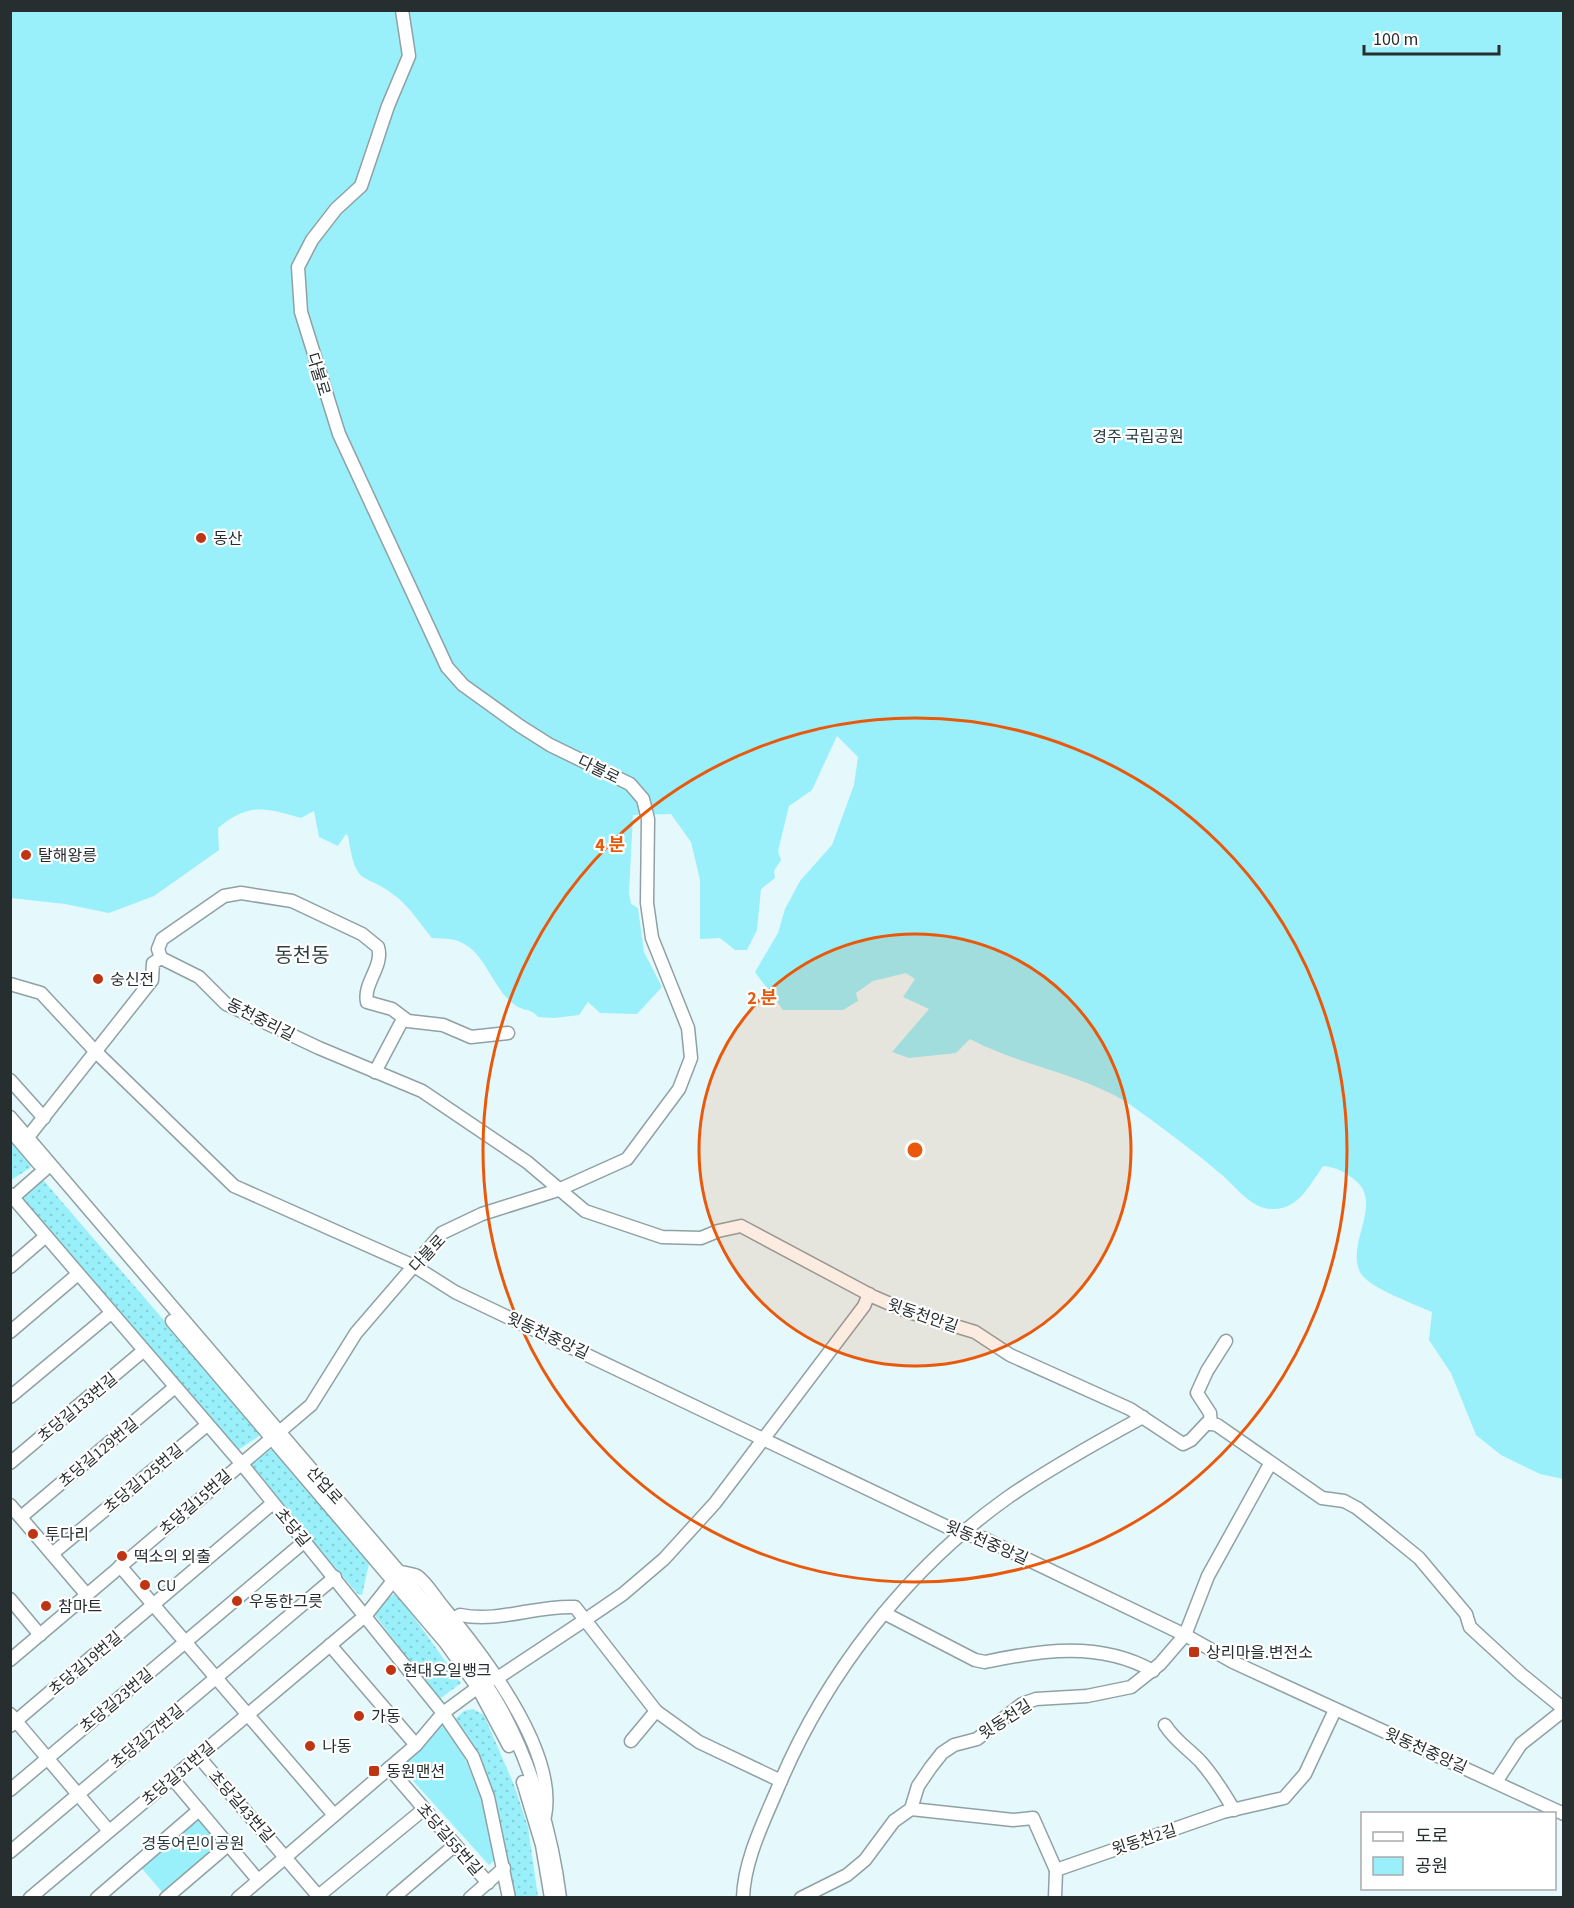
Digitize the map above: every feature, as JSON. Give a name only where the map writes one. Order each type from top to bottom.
[{"type":"street","name":"다불로","points":[[241,1463],[311,1405],[356,1333],[442,1233],[482,1215],[558,1190],[627,1159],[679,1089],[691,1058],[688,1028],[652,938],[647,903],[648,819],[643,799],[630,784],[550,745],[520,726],[464,685],[447,667],[339,435],[301,312],[298,267],[312,240],[336,209],[361,186],[388,106],[409,56],[402,10]]},
{"type":"street","points":[[28,1137],[152,980],[153,963],[161,958],[158,949],[162,939],[224,896],[241,893],[279,897],[330,919],[373,942],[378,947],[380,958],[366,1000],[392,1009],[403,1019],[415,1023],[443,1024],[471,1036],[508,1033]]},
{"type":"street","name":"동천중리길","points":[[161,958],[199,976],[226,1004],[422,1091],[527,1162],[558,1190]]},
{"type":"street","name":"윗동천중앙길","points":[[10,984],[41,993],[95,1051],[234,1186],[414,1266],[455,1292],[764,1437],[778,1446],[962,1534],[983,1538],[1185,1635],[1233,1662],[1563,1813]]},
{"type":"street","points":[[375,1072],[403,1019]]},
{"type":"street","points":[[10,1080],[45,1118]]},
{"type":"street","name":"산업로","points":[[10,1117],[28,1137],[47,1168]]},
{"type":"street","name":"산업로","points":[[10,1130],[47,1168],[397,1576],[454,1636],[486,1683],[514,1739],[544,1822],[560,1898]]},
{"type":"street","points":[[11,1197],[47,1168]]},
{"type":"street","name":"윗동천안길","points":[[558,1190],[585,1211],[662,1237],[702,1239],[718,1231],[741,1227],[869,1294],[909,1312],[975,1332],[1010,1355],[1143,1417],[1183,1444],[1191,1440],[1207,1423],[1211,1424]]},
{"type":"street","name":"초당길","points":[[11,1197],[241,1463],[443,1713],[473,1757],[488,1797],[509,1898]]},
{"type":"street","points":[[10,1267],[46,1236]]},
{"type":"street","points":[[10,1332],[78,1274]]},
{"type":"street","name":"초당길43번길","points":[[238,1898],[416,1744],[443,1713],[623,1594],[664,1559],[715,1503],[864,1306],[869,1294]]},
{"type":"street","points":[[10,1397],[111,1313]]},
{"type":"street","points":[[1226,1341],[1207,1371],[1197,1393],[1210,1413],[1211,1424],[1217,1425],[1322,1498],[1344,1501],[1358,1508],[1419,1558],[1466,1614],[1470,1628],[1563,1709],[1521,1744],[1496,1782]]},
{"type":"street","name":"초당길133번길","points":[[10,1463],[143,1351]]},
{"type":"street","name":"초당길129번길","points":[[21,1517],[175,1387]]},
{"type":"street","points":[[743,1898],[743,1887],[759,1833],[797,1741],[855,1652],[884,1614],[962,1534],[1006,1499],[1052,1469],[1143,1417]]},
{"type":"street","name":"초당길125번길","points":[[52,1554],[207,1425]]},
{"type":"street","name":"초당길15번길","points":[[10,1660],[241,1463]]},
{"type":"street","points":[[1185,1635],[1208,1576],[1270,1464]]},
{"type":"street","name":"초당길19번길","points":[[12,1720],[273,1503]]},
{"type":"street","points":[[10,1505],[87,1595]]},
{"type":"street","name":"초당길23번길","points":[[10,1790],[305,1541]]},
{"type":"street","points":[[120,1566],[334,1815]]},
{"type":"street","points":[[397,1576],[418,1576],[453,1619],[486,1683]]},
{"type":"street","name":"초당길31번길","points":[[30,1898],[366,1615],[397,1576]]},
{"type":"street","name":"초당길27번길","points":[[10,1852],[334,1577]]},
{"type":"street","points":[[10,1599],[40,1635]]},
{"type":"street","points":[[453,1619],[460,1615],[481,1619],[498,1618],[532,1609],[575,1607],[656,1711],[699,1742],[781,1781]]},
{"type":"street","points":[[884,1614],[975,1660],[985,1662],[1053,1649],[1083,1650],[1118,1657],[1153,1671]]},
{"type":"street","name":"윗동천길","points":[[801,1898],[847,1875],[865,1860],[894,1821],[911,1809],[918,1786],[942,1753],[966,1740],[977,1739],[1022,1704],[1036,1699],[1087,1696],[1131,1687],[1153,1671],[1185,1635]]},
{"type":"street","points":[[330,1645],[416,1744]]},
{"type":"street","name":"산업로","points":[[486,1683],[533,1811],[551,1898]]},
{"type":"street","name":"윗동천2길","points":[[1056,1870],[1120,1846],[1234,1810],[1284,1798],[1305,1774],[1335,1710]]},
{"type":"street","points":[[631,1741],[656,1711]]},
{"type":"street","points":[[12,1720],[110,1831]]},
{"type":"street","points":[[1165,1725],[1176,1742],[1189,1750],[1215,1778],[1234,1810]]},
{"type":"street","name":"초당길43번길","points":[[198,1756],[285,1857]]},
{"type":"street","name":"초당길55번길","points":[[389,1768],[488,1883]]},
{"type":"street","points":[[172,1778],[258,1880]]},
{"type":"street","points":[[285,1857],[318,1897],[424,1809]]},
{"type":"street","points":[[911,1809],[1013,1820],[1033,1818],[1056,1870],[1055,1898]]},
{"type":"street","points":[[97,1898],[199,1810]]},
{"type":"street","points":[[166,1898],[228,1845]]},
{"type":"street","points":[[393,1898],[455,1845]]},
{"type":"street","name":"초당길55번길","points":[[470,1898],[504,1868]]},
{"type":"green space","name":"경주 국립공원","points":[[10,11],[1563,11],[1563,1479],[1540,1474],[1501,1455],[1476,1435],[1451,1373],[1429,1340],[1432,1312],[1382,1290],[1360,1272],[1357,1249],[1366,1201],[1363,1190],[1344,1172],[1323,1166],[1302,1196],[1295,1202],[1280,1209],[1270,1209],[1250,1201],[1179,1140],[1135,1108],[1077,1079],[1011,1057],[970,1039],[956,1053],[909,1058],[892,1052],[929,1009],[903,997],[915,979],[906,973],[873,981],[856,993],[858,1001],[843,1010],[783,1010],[755,972],[778,933],[785,909],[800,881],[832,845],[854,785],[858,757],[837,736],[812,790],[789,806],[778,851],[781,860],[774,871],[775,878],[761,889],[757,930],[747,950],[735,950],[720,938],[700,939],[700,880],[691,842],[671,814],[633,815],[629,893],[631,904],[638,908],[644,952],[662,987],[637,1014],[600,1013],[588,1002],[579,1015],[554,1018],[538,1017],[531,1011],[518,1007],[509,1000],[482,961],[466,945],[455,940],[432,938],[398,898],[359,873],[346,834],[338,846],[319,837],[314,811],[301,818],[267,810],[239,814],[218,828],[219,850],[154,896],[109,913],[65,904],[11,898]]},
{"type":"green space","points":[[10,1138],[32,1162],[30,1168],[11,1180]]},
{"type":"green space","points":[[40,1180],[44,1181],[260,1432],[258,1437],[238,1450],[234,1450],[22,1201],[23,1194]]},
{"type":"green space","points":[[269,1449],[273,1450],[369,1564],[362,1595],[358,1594],[251,1470],[252,1463]]},
{"type":"green space","points":[[394,1594],[398,1595],[461,1683],[441,1698],[437,1697],[374,1614],[376,1607]]},
{"type":"green space","points":[[473,1709],[484,1715],[514,1785],[528,1827],[538,1897],[512,1897],[506,1850],[493,1806],[476,1762],[454,1720],[464,1711]]},
{"type":"green space","points":[[447,1721],[483,1804],[498,1857],[489,1865],[397,1763]]},
{"type":"green space","name":"경동어린이공원","points":[[196,1815],[221,1845],[163,1893],[138,1864]]},
{"type":"place","name":"동산","points":[[201,538]]},
{"type":"place","name":"탈해왕릉","points":[[26,855]]},
{"type":"place","name":"숭신전","points":[[98,979]]},
{"type":"place","name":"투다리","points":[[33,1534]]},
{"type":"place","name":"떡소의 외출","points":[[122,1556]]},
{"type":"place","name":"CU","points":[[145,1585]]},
{"type":"place","name":"우동한그릇","points":[[237,1601]]},
{"type":"place","name":"참마트","points":[[46,1606]]},
{"type":"place","name":"상리마을.변전소","points":[[1194,1652]]},
{"type":"place","name":"현대오일뱅크","points":[[391,1670]]},
{"type":"place","name":"가동","points":[[359,1716]]},
{"type":"place","name":"나동","points":[[310,1746]]},
{"type":"place","name":"동원맨션","points":[[374,1771]]},
{"type":"district","name":"동천동","points":[[302,955]]}]
